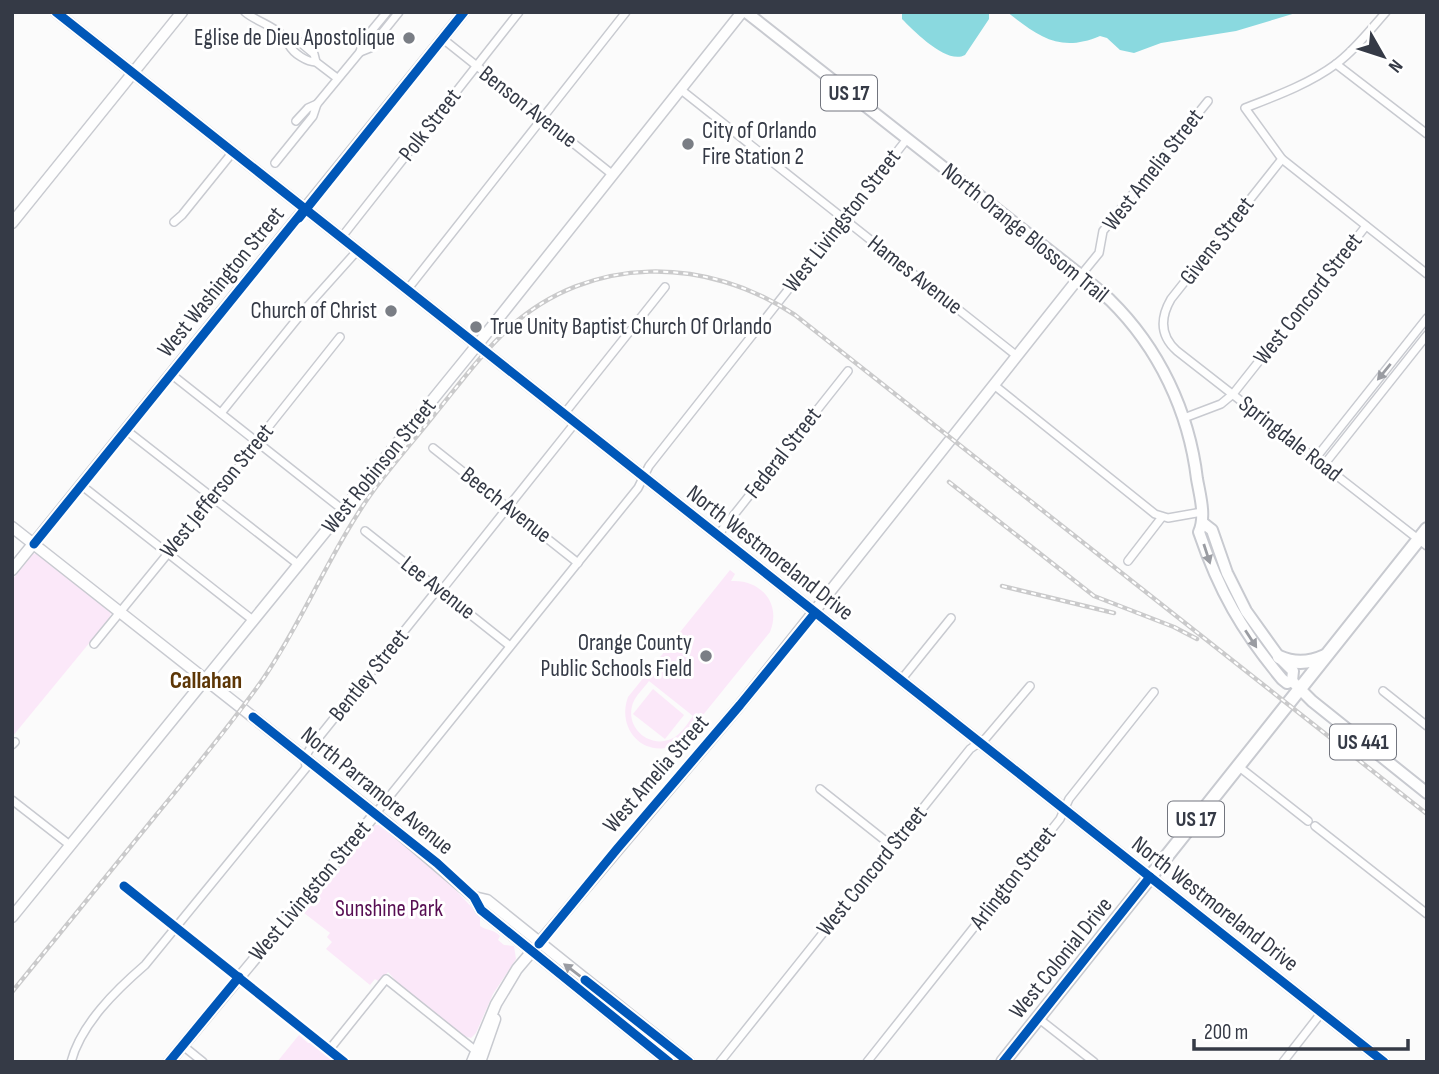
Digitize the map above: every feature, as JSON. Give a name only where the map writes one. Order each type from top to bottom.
[{"type":"highway","name":"West Colonial Drive","points":[[1003,1062],[1238,766],[1296,685],[1328,654],[1424,538]]},
{"type":"highway","points":[[1279,657],[1307,662],[1328,654]]},
{"type":"main road","name":"North Orange Blossom Trail","points":[[744,12],[1112,302],[1147,344],[1168,380],[1184,418],[1196,465],[1202,517],[1199,532],[1211,567],[1229,605],[1259,652],[1282,679],[1296,685],[1427,793]]},
{"type":"main road","name":"North Orange Blossom Trail","points":[[1202,517],[1212,530],[1227,573],[1246,611],[1279,657],[1293,671],[1296,685]]},
{"type":"street","name":"North Westmoreland Drive","points":[[56,12],[1384,1062]]},
{"type":"street","points":[[12,223],[181,12]]},
{"type":"street","points":[[245,12],[253,18],[261,16],[286,38],[289,47],[308,62],[316,62],[337,78]]},
{"type":"street","points":[[275,163],[313,116],[317,104],[360,52],[363,41],[387,12]]},
{"type":"street","points":[[360,52],[370,48],[400,12]]},
{"type":"street","name":"West Washington Street","points":[[12,570],[464,12]]},
{"type":"street","name":"Polk Street","points":[[341,238],[519,12]]},
{"type":"street","points":[[407,290],[626,12]]},
{"type":"street","name":"West Robinson Street","points":[[12,917],[744,12]]},
{"type":"street","points":[[1386,12],[1364,38],[1336,64],[1277,96],[1245,108],[1282,159],[1427,274]]},
{"type":"street","name":"Benson Avenue","points":[[443,39],[613,175]]},
{"type":"street","points":[[1336,64],[1427,134]]},
{"type":"street","name":"Hames Avenue","points":[[681,89],[1017,356]]},
{"type":"street","name":"West Amelia Street","points":[[480,1059],[497,1011],[533,953],[815,612],[1099,253],[1103,231],[1208,101]]},
{"type":"street","points":[[296,121],[307,108],[317,104]]},
{"type":"street","name":"West Livingston Street","points":[[169,1062],[239,975],[316,887],[638,488],[649,466],[907,139]]},
{"type":"street","points":[[174,222],[232,153]]},
{"type":"street","name":"Givens Street","points":[[1162,326],[1165,309],[1171,299],[1282,159]]},
{"type":"street","name":"West Concord Street","points":[[1184,418],[1221,404],[1233,394],[1366,226]]},
{"type":"street","points":[[220,413],[305,309],[357,251]]},
{"type":"street","points":[[564,414],[665,287]]},
{"type":"street","points":[[1315,459],[1427,318]]},
{"type":"street","name":"Springdale Road","points":[[1162,326],[1171,345],[1324,466],[1424,538]]},
{"type":"street","points":[[1324,466],[1427,335]]},
{"type":"street","name":"West Jefferson Street","points":[[94,644],[340,337]]},
{"type":"street","name":"Federal Street","points":[[718,535],[848,371]]},
{"type":"street","points":[[172,374],[343,510]]},
{"type":"street","points":[[994,385],[1155,514],[1174,518],[1202,517]]},
{"type":"street","name":"Bentley Street","points":[[71,1062],[78,1042],[87,1028],[124,984],[145,965],[306,768],[305,757],[433,594],[440,590],[575,423]]},
{"type":"street","points":[[126,429],[299,565]]},
{"type":"street","name":"Beech Avenue","points":[[433,448],[578,563]]},
{"type":"street","points":[[81,485],[254,621]]},
{"type":"street","points":[[1128,561],[1162,517]]},
{"type":"street","name":"North Parramore Avenue","points":[[12,527],[376,813],[474,897],[487,900],[533,953],[669,1062]]},
{"type":"street","name":"Lee Avenue","points":[[365,531],[510,646]]},
{"type":"street","points":[[901,680],[951,618]]},
{"type":"street","name":"West Concord Street","points":[[720,1062],[970,749],[986,738],[1030,686]]},
{"type":"street","points":[[1382,691],[1427,726]]},
{"type":"street","name":"Arlington Street","points":[[867,1062],[1060,819],[1069,799],[1154,692]]},
{"type":"street","points":[[1238,766],[1427,914]]},
{"type":"street","points":[[820,789],[892,846]]},
{"type":"street","points":[[12,800],[71,846]]},
{"type":"street","points":[[124,886],[239,975],[344,1062]]},
{"type":"street","name":"North Parramore Avenue","points":[[533,953],[683,1060]]},
{"type":"street","points":[[329,1050],[386,979],[480,1059]]},
{"type":"street","points":[[1283,1062],[1322,1012]]},
{"type":"street","points":[[1038,1018],[1094,1062]]},
{"type":"street","points":[[182,1045],[203,1062]]},
{"type":"green space","points":[[37,553],[110,609],[111,613],[109,619],[12,737],[12,580],[33,554]]},
{"type":"green space","name":"Orange County Public Schools Field","points":[[730,570],[735,574],[731,581],[751,584],[766,595],[773,612],[770,632],[682,741],[670,747],[658,748],[638,741],[626,722],[628,697]],"holes":[[[649,681],[693,716],[675,737],[655,741],[640,734],[635,728],[631,712],[634,700]]]},
{"type":"green space","points":[[653,689],[684,715],[665,739],[633,714]]},
{"type":"green space","name":"Sunshine Park","points":[[374,825],[382,825],[430,863],[480,916],[480,926],[498,934],[498,940],[504,945],[514,946],[516,959],[493,994],[476,1033],[471,1038],[463,1036],[388,972],[380,982],[375,979],[370,985],[326,949],[332,942],[327,937],[330,933],[304,913]]},
{"type":"green space","points":[[299,1035],[308,1043],[313,1043],[336,1062],[277,1062]]},
{"type":"water","points":[[902,12],[986,12],[989,19],[965,55],[958,57],[941,51],[923,39],[902,19]]},
{"type":"water","points":[[1007,12],[1299,12],[1236,31],[1161,43],[1134,53],[1120,50],[1107,38],[1100,36],[1073,43],[1050,40],[1029,29]]},
{"type":"railway","points":[[12,992],[250,696],[288,639],[366,502],[470,370],[509,328],[541,304],[576,286],[612,276],[649,272],[687,274],[724,282],[761,296],[795,315],[1427,814]]},
{"type":"railway","points":[[949,482],[1094,596],[1174,627],[1197,639]]},
{"type":"railway","points":[[1002,586],[1114,613]]},
{"type":"cycle path","points":[[56,12],[1384,1062]]},
{"type":"cycle path","points":[[299,218],[464,12]]},
{"type":"cycle path","points":[[34,544],[304,210]]},
{"type":"cycle path","points":[[539,944],[815,613]]},
{"type":"cycle path","points":[[253,717],[437,863],[474,897],[481,910],[669,1062]]},
{"type":"cycle path","points":[[1003,1062],[1150,877]]},
{"type":"cycle path","points":[[124,886],[344,1062]]},
{"type":"cycle path","points":[[169,1062],[239,977]]},
{"type":"cycle path","points":[[585,980],[689,1062]]},
{"type":"place","name":"Eglise de Dieu Apostolique","points":[[409,38]]},
{"type":"place","name":"City of Orlando Fire Station 2","points":[[688,144]]},
{"type":"place","name":"Church of Christ","points":[[391,311]]},
{"type":"place","name":"True Unity Baptist Church Of Orlando","points":[[476,327]]},
{"type":"place","name":"Orange County Public Schools Field","points":[[706,656]]},
{"type":"district","name":"Callahan","points":[[206,680]]}]
